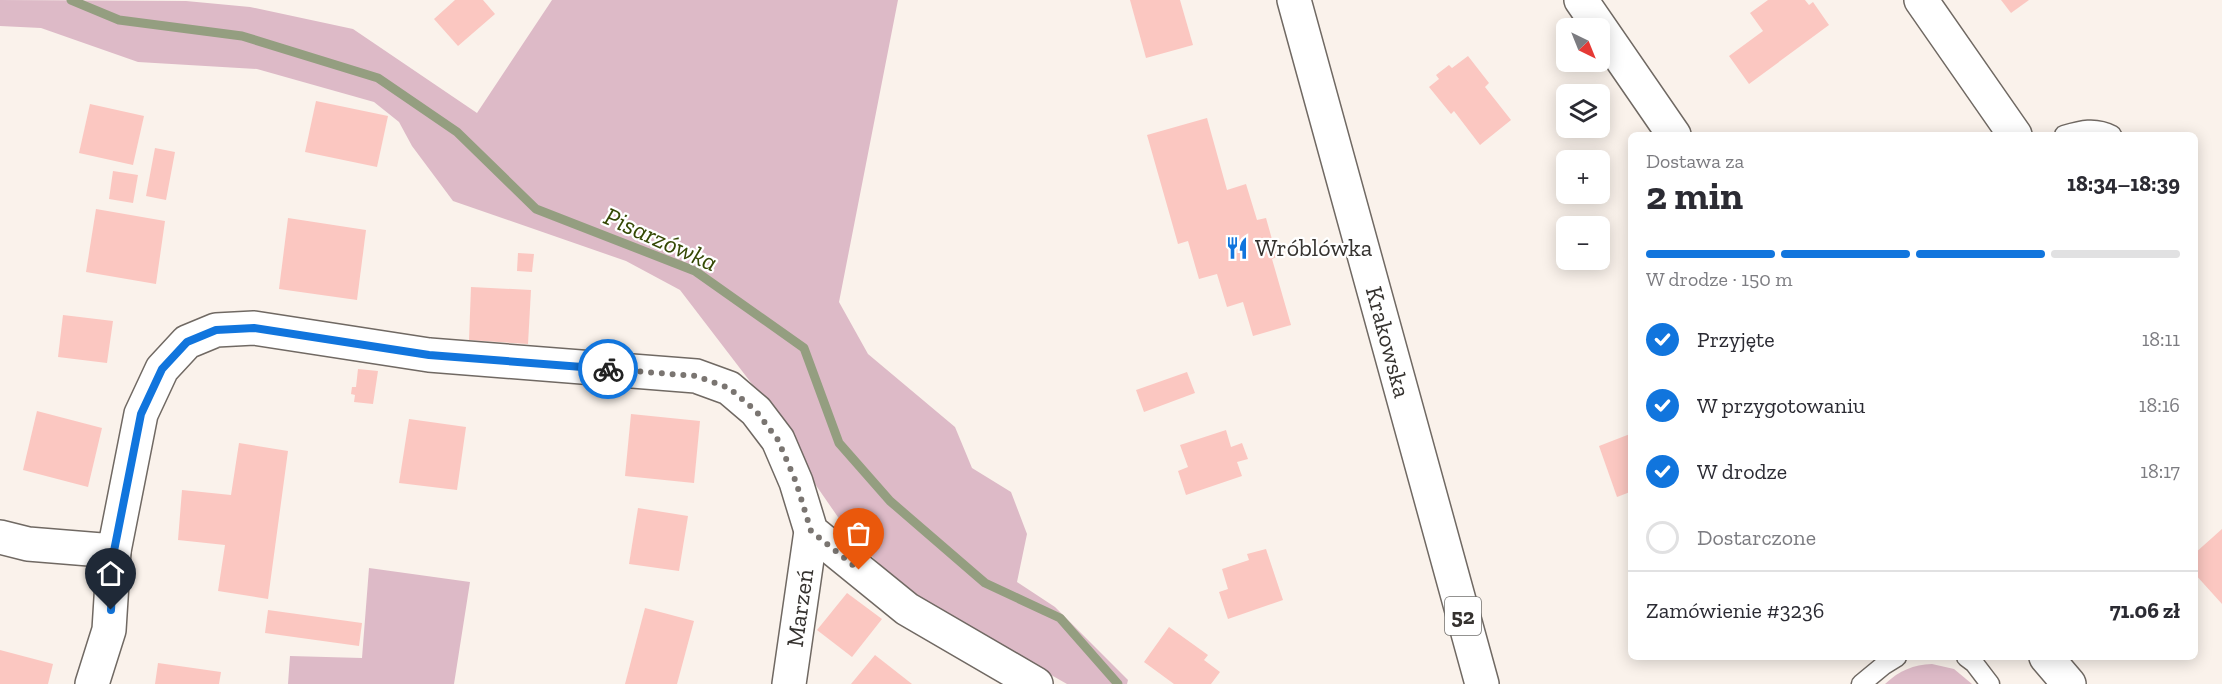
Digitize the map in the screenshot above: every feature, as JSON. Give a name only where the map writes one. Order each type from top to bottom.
[{"type":"street","name":"Krakowska","points":[[1294,0],[1482,684]]},
{"type":"street","points":[[1581,0],[1672,132]]},
{"type":"street","points":[[1921,0],[2013,132]]},
{"type":"street","points":[[92,684],[109,630],[114,551],[141,414],[162,369],[187,342],[216,330],[254,328],[429,355],[696,376],[729,388],[756,411],[778,440],[796,482],[811,531],[907,609],[1036,684]]},
{"type":"street","name":"Marzeń","points":[[789,684],[811,531]]},
{"type":"street","points":[[0,537],[28,544],[114,551]]},
{"type":"street","points":[[2048,660],[2068,684]]},
{"type":"lane","points":[[2074,132],[2085,129],[2106,132]]},
{"type":"lane","points":[[1862,684],[1893,660]]},
{"type":"lane","points":[[1970,660],[1990,684]]},
{"type":"shaded area","points":[[0,0],[186,1],[250,7],[353,29],[477,113],[552,0],[898,0],[839,302],[868,354],[955,427],[972,468],[1011,492],[1027,534],[1017,582],[1055,607],[1128,680],[1127,684],[1067,684],[909,594],[849,533],[804,468],[780,414],[752,384],[680,290],[626,261],[453,201],[412,146],[399,122],[374,102],[257,69],[138,62],[41,28],[0,26]]},
{"type":"shaded area","points":[[369,568],[470,582],[454,684],[288,684],[290,656],[362,658]]},
{"type":"shaded area","points":[[1932,664],[1954,669],[1972,684],[1885,684],[1907,669]]},
{"type":"building","points":[[455,0],[483,0],[495,14],[458,46],[434,19]]},
{"type":"building","points":[[1130,0],[1180,0],[1193,45],[1146,58]]},
{"type":"building","points":[[1768,0],[1805,0],[1809,5],[1813,2],[1829,25],[1749,84],[1729,56],[1763,31],[1750,13]]},
{"type":"building","points":[[2001,0],[2029,0],[2011,13]]},
{"type":"building","points":[[1468,56],[1489,83],[1485,87],[1511,120],[1480,145],[1454,111],[1451,114],[1429,87],[1439,79],[1436,75],[1449,65],[1452,68]]},
{"type":"building","points":[[316,101],[388,116],[377,167],[305,152]]},
{"type":"building","points":[[90,104],[144,116],[133,165],[79,153]]},
{"type":"building","points":[[1207,118],[1227,190],[1246,184],[1257,220],[1266,218],[1277,257],[1272,259],[1291,325],[1253,336],[1243,302],[1227,307],[1217,274],[1199,279],[1188,241],[1178,244],[1147,135]]},
{"type":"building","points":[[155,148],[175,152],[166,200],[146,196]]},
{"type":"building","points":[[113,171],[138,175],[133,203],[109,199]]},
{"type":"building","points":[[96,209],[165,221],[156,284],[86,272]]},
{"type":"building","points":[[288,218],[366,230],[357,300],[279,289]]},
{"type":"building","points":[[518,253],[534,254],[532,272],[517,271]]},
{"type":"building","points":[[471,287],[531,290],[528,344],[469,340]]},
{"type":"building","points":[[63,315],[113,321],[107,363],[58,357]]},
{"type":"building","points":[[358,369],[378,371],[373,404],[354,402],[355,395],[351,394],[352,387],[356,387]]},
{"type":"building","points":[[1187,372],[1195,393],[1144,412],[1136,390]]},
{"type":"building","points":[[37,411],[102,428],[88,487],[23,470]]},
{"type":"building","points":[[631,414],[700,421],[694,483],[625,476]]},
{"type":"building","points":[[409,419],[466,427],[457,490],[399,483]]},
{"type":"building","points":[[1226,430],[1231,447],[1242,443],[1248,459],[1237,462],[1242,476],[1186,495],[1178,471],[1188,467],[1180,445]]},
{"type":"building","points":[[1628,435],[1628,493],[1617,497],[1599,446]]},
{"type":"building","points":[[239,443],[288,451],[268,599],[218,591],[225,545],[178,540],[182,490],[231,495]]},
{"type":"building","points":[[638,508],[688,516],[679,571],[629,564]]},
{"type":"building","points":[[2222,529],[2222,604],[2198,577],[2198,550]]},
{"type":"building","points":[[1266,549],[1283,600],[1228,619],[1219,592],[1228,589],[1222,569],[1249,560],[1247,554]]},
{"type":"building","points":[[847,593],[882,619],[852,657],[817,630]]},
{"type":"building","points":[[645,608],[694,621],[677,684],[625,684]]},
{"type":"building","points":[[268,610],[362,623],[359,646],[265,633]]},
{"type":"building","points":[[1169,627],[1208,655],[1204,660],[1220,672],[1211,684],[1174,684],[1144,662]]},
{"type":"building","points":[[0,650],[53,664],[48,684],[0,684]]},
{"type":"building","points":[[875,655],[912,684],[851,684]]},
{"type":"building","points":[[158,663],[221,672],[219,684],[155,684]]},
{"type":"waterway","name":"Pisarzówka","points":[[71,0],[119,20],[242,36],[378,78],[457,132],[536,209],[695,271],[804,348],[839,443],[890,501],[985,583],[1060,618],[1118,684]]},
{"type":"way so far","points":[[608,369],[696,376],[729,388],[756,411],[778,440],[796,482],[811,531],[859,570]]},
{"type":"place","name":"Wróblówka","points":[[1237,248]]},
{"type":"route","points":[[111,610],[114,551],[141,414],[162,369],[187,342],[216,330],[254,328],[429,355],[608,369]]}]
